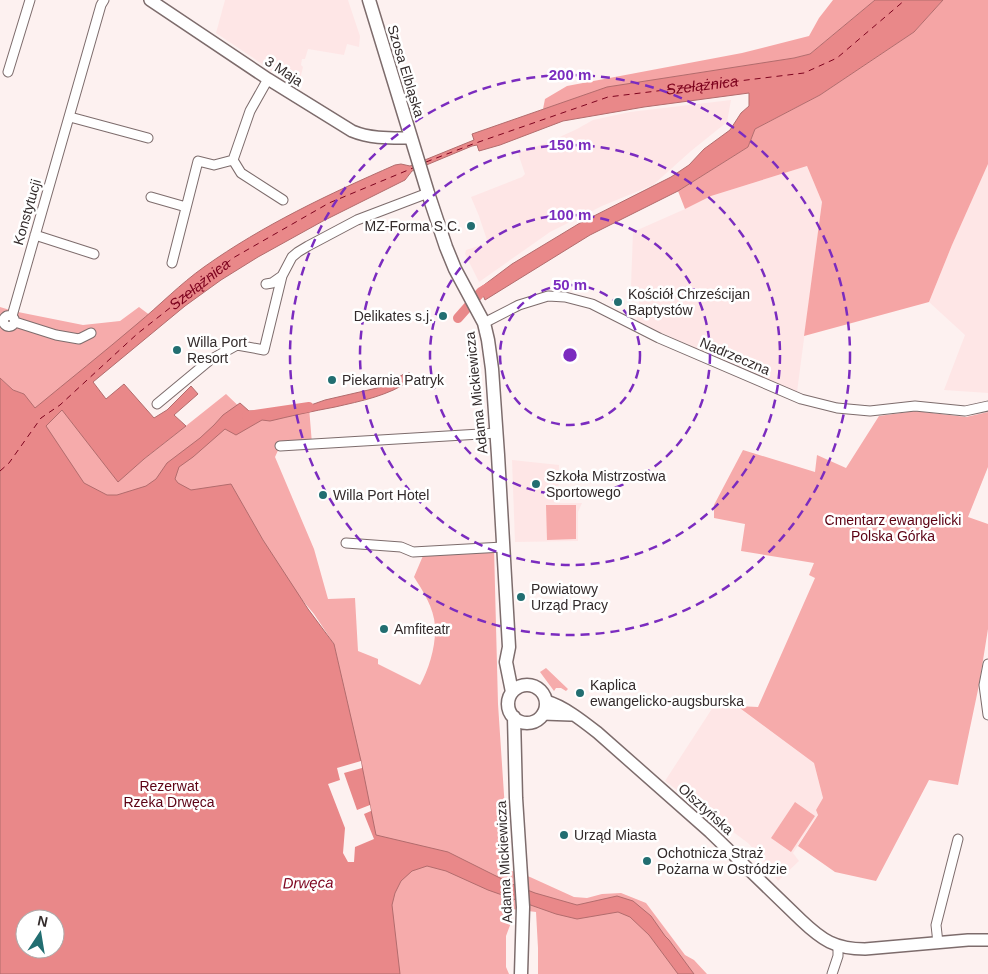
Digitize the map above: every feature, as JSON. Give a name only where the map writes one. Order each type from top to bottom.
[{"type":"main road","name":"Szosa Elbląska","points":[[369,0],[413,144]]},
{"type":"main road","name":"Adama Mickiewicza","points":[[413,144],[455,270],[484,323],[488,340],[497,433],[508,647],[506,662],[518,689]]},
{"type":"main road","points":[[531,685],[538,688],[543,694],[545,707],[536,720],[527,722],[520,721],[514,717],[508,702],[518,689],[531,685]]},
{"type":"main road","name":"Adama Mickiewicza","points":[[514,717],[514,749],[523,907],[521,974]]},
{"type":"main road","name":"Adama Mickiewicza","points":[[514,749],[527,722]]},
{"type":"street","points":[[8,72],[30,0]]},
{"type":"street","name":"Konstytucji","points":[[8,318],[35,235],[104,0]]},
{"type":"street","name":"3 Maja","points":[[150,0],[268,79],[352,131],[413,144]]},
{"type":"street","points":[[233,160],[250,111],[268,79]]},
{"type":"street","points":[[70,117],[148,138]]},
{"type":"street","points":[[233,160],[241,173],[283,200]]},
{"type":"street","points":[[172,263],[198,161],[214,164],[233,160]]},
{"type":"street","points":[[157,404],[210,360],[237,345],[264,350],[282,276],[292,257],[298,252],[357,220],[427,189]]},
{"type":"street","points":[[151,197],[186,207]]},
{"type":"street","points":[[35,235],[94,254]]},
{"type":"street","points":[[266,284],[272,283],[282,276]]},
{"type":"street","name":"Nadrzeczna","points":[[484,323],[519,305],[548,296],[566,297],[592,304],[659,338],[801,399],[837,408],[870,411],[915,406],[965,411],[988,406]]},
{"type":"street","points":[[8,318],[56,335],[80,339],[91,333]]},
{"type":"street","points":[[280,446],[497,433]]},
{"type":"street","points":[[346,543],[401,547],[413,552],[503,547]]},
{"type":"street","points":[[988,664],[984,686],[988,715]]},
{"type":"street","name":"Olsztyńska","points":[[545,707],[573,715],[598,733],[716,838],[813,932],[825,940],[838,946],[866,950],[968,940],[988,940]]},
{"type":"street","points":[[938,943],[936,925],[958,839]]},
{"type":"street","points":[[832,974],[838,956],[838,946]]},
{"type":"shaded area","points":[[225,0],[348,0],[360,36],[359,47],[347,44],[344,55],[308,49],[305,59],[302,59],[301,65],[303,67],[298,88],[216,33]]},
{"type":"shaded area","points":[[833,0],[875,0],[810,54],[543,109],[545,99],[567,86],[742,53],[809,36],[819,18]]},
{"type":"shaded area","points":[[943,0],[988,0],[988,164],[929,302],[804,336],[822,202],[807,166],[711,196],[685,209],[678,191],[748,147],[755,129],[820,95],[914,32]]},
{"type":"shaded area","points":[[731,100],[727,122],[653,185],[602,206],[550,232],[479,282],[465,254],[466,250],[488,243],[471,197],[522,177],[525,174],[518,153],[549,142],[593,120],[630,112]]},
{"type":"shaded area","points":[[988,164],[988,393],[944,390],[965,335],[929,302]]},
{"type":"shaded area","points":[[807,166],[822,202],[797,392],[636,322],[639,308],[639,287],[631,286],[633,232],[711,196]]},
{"type":"shaded area","name":"Szkoła Mistrzostwa Sportowego","points":[[512,460],[559,465],[558,503],[582,503],[578,512],[578,541],[515,542]]},
{"type":"shaded area","points":[[723,696],[814,763],[823,798],[816,810],[818,814],[793,853],[799,861],[778,881],[748,843],[665,781],[715,704]]},
{"type":"green space","name":"Rezerwat Rzeka Drwęca","points":[[0,307],[83,325],[120,321],[139,307],[155,319],[60,405],[133,468],[226,394],[249,416],[309,407],[312,444],[280,446],[275,457],[314,549],[328,599],[355,598],[358,651],[378,659],[378,664],[420,685],[431,657],[435,634],[434,619],[430,606],[414,577],[425,551],[494,548],[498,704],[509,870],[530,877],[574,897],[587,898],[602,894],[621,893],[646,903],[685,955],[694,960],[707,974],[538,974],[536,912],[512,909],[512,920],[506,936],[506,967],[509,974],[0,974],[24,394],[13,390],[0,378]],"holes":[[[231,485],[298,595],[314,614],[334,644],[364,779]]]},
{"type":"green space","name":"Cmentarz ewangelicki Polska Górka","points":[[915,411],[966,417],[988,412],[988,467],[968,517],[988,524],[988,629],[979,685],[958,785],[929,780],[876,881],[835,872],[798,846],[818,815],[816,810],[823,798],[814,763],[737,706],[758,707],[815,578],[809,575],[814,563],[741,551],[745,524],[714,518],[714,505],[743,450],[815,472],[817,455],[846,468],[879,416]]},
{"type":"green space","points":[[546,505],[576,505],[576,539],[547,540]]},
{"type":"green space","points":[[546,668],[568,689],[566,691],[556,688],[554,691],[540,672]]},
{"type":"green space","points":[[795,802],[815,816],[791,852],[771,838]]},
{"type":"water","name":"Rezerwat Rzeka Drwęca","points":[[875,0],[943,0],[914,32],[820,95],[755,129],[748,147],[678,191],[590,235],[485,300],[480,288],[512,264],[580,223],[671,177],[689,165],[704,149],[730,130],[741,113],[749,106],[749,93],[644,107],[563,121],[479,151],[477,145],[472,146],[412,171],[405,180],[323,221],[258,257],[221,280],[185,306],[93,382],[106,399],[124,384],[154,418],[167,410],[191,386],[198,394],[174,415],[186,426],[118,482],[62,410],[46,426],[84,483],[107,495],[117,495],[146,486],[156,479],[167,463],[200,438],[223,415],[240,403],[249,411],[260,411],[261,416],[291,412],[325,400],[377,388],[409,372],[412,375],[409,378],[411,380],[402,386],[374,397],[270,421],[262,420],[236,435],[225,429],[179,467],[175,479],[178,483],[191,490],[231,484],[263,540],[308,609],[334,644],[376,835],[448,852],[512,884],[577,905],[617,896],[633,901],[651,916],[694,974],[678,974],[649,935],[630,917],[618,912],[577,919],[556,914],[488,890],[446,871],[427,866],[412,871],[401,881],[392,905],[400,974],[0,974],[0,378],[13,390],[24,394],[35,408],[187,280],[226,252],[249,237],[321,199],[395,165],[410,166],[474,140],[472,134],[607,87],[810,54]]},
{"type":"pier","points":[[361,761],[362,768],[344,773],[357,810],[370,805],[371,811],[364,814],[374,839],[355,847],[354,862],[348,862],[343,853],[345,828],[328,784],[340,780],[337,768]]},
{"type":"waterway","points":[[458,318],[481,292],[493,285]]},
{"type":"waterway","points":[[247,416],[309,407]]},
{"type":"ferry route","points":[[426,162],[608,97],[804,73],[837,58],[905,0]]},
{"type":"ferry route","points":[[0,471],[9,463],[41,418],[60,405],[137,334],[233,258],[329,203],[413,168]]},
{"type":"place","name":"MZ-Forma S.C.","points":[[471,226]]},
{"type":"place","name":"Kościół Chrześcijan Baptystów","points":[[618,302]]},
{"type":"place","name":"Delikates s.j.","points":[[443,316]]},
{"type":"place","name":"Willa Port Resort","points":[[177,350]]},
{"type":"place","name":"Piekarnia Patryk","points":[[332,380]]},
{"type":"place","name":"Szkoła Mistrzostwa Sportowego","points":[[536,484]]},
{"type":"place","name":"Willa Port Hotel","points":[[323,495]]},
{"type":"place","name":"Powiatowy Urząd Pracy","points":[[521,597]]},
{"type":"place","name":"Amfiteatr","points":[[384,629]]},
{"type":"place","name":"Kaplica ewangelicko-augsburska","points":[[580,693]]},
{"type":"place","name":"Urząd Miasta","points":[[564,835]]},
{"type":"place","name":"Ochotnicza Straż Pożarna w Ostródzie","points":[[647,861]]},
{"type":"water label","name":"Szelążnica","points":[[702,85]]},
{"type":"water label","name":"Szelążnica","points":[[200,284]]},
{"type":"water label","name":"Drwęca","points":[[308,883]]}]
